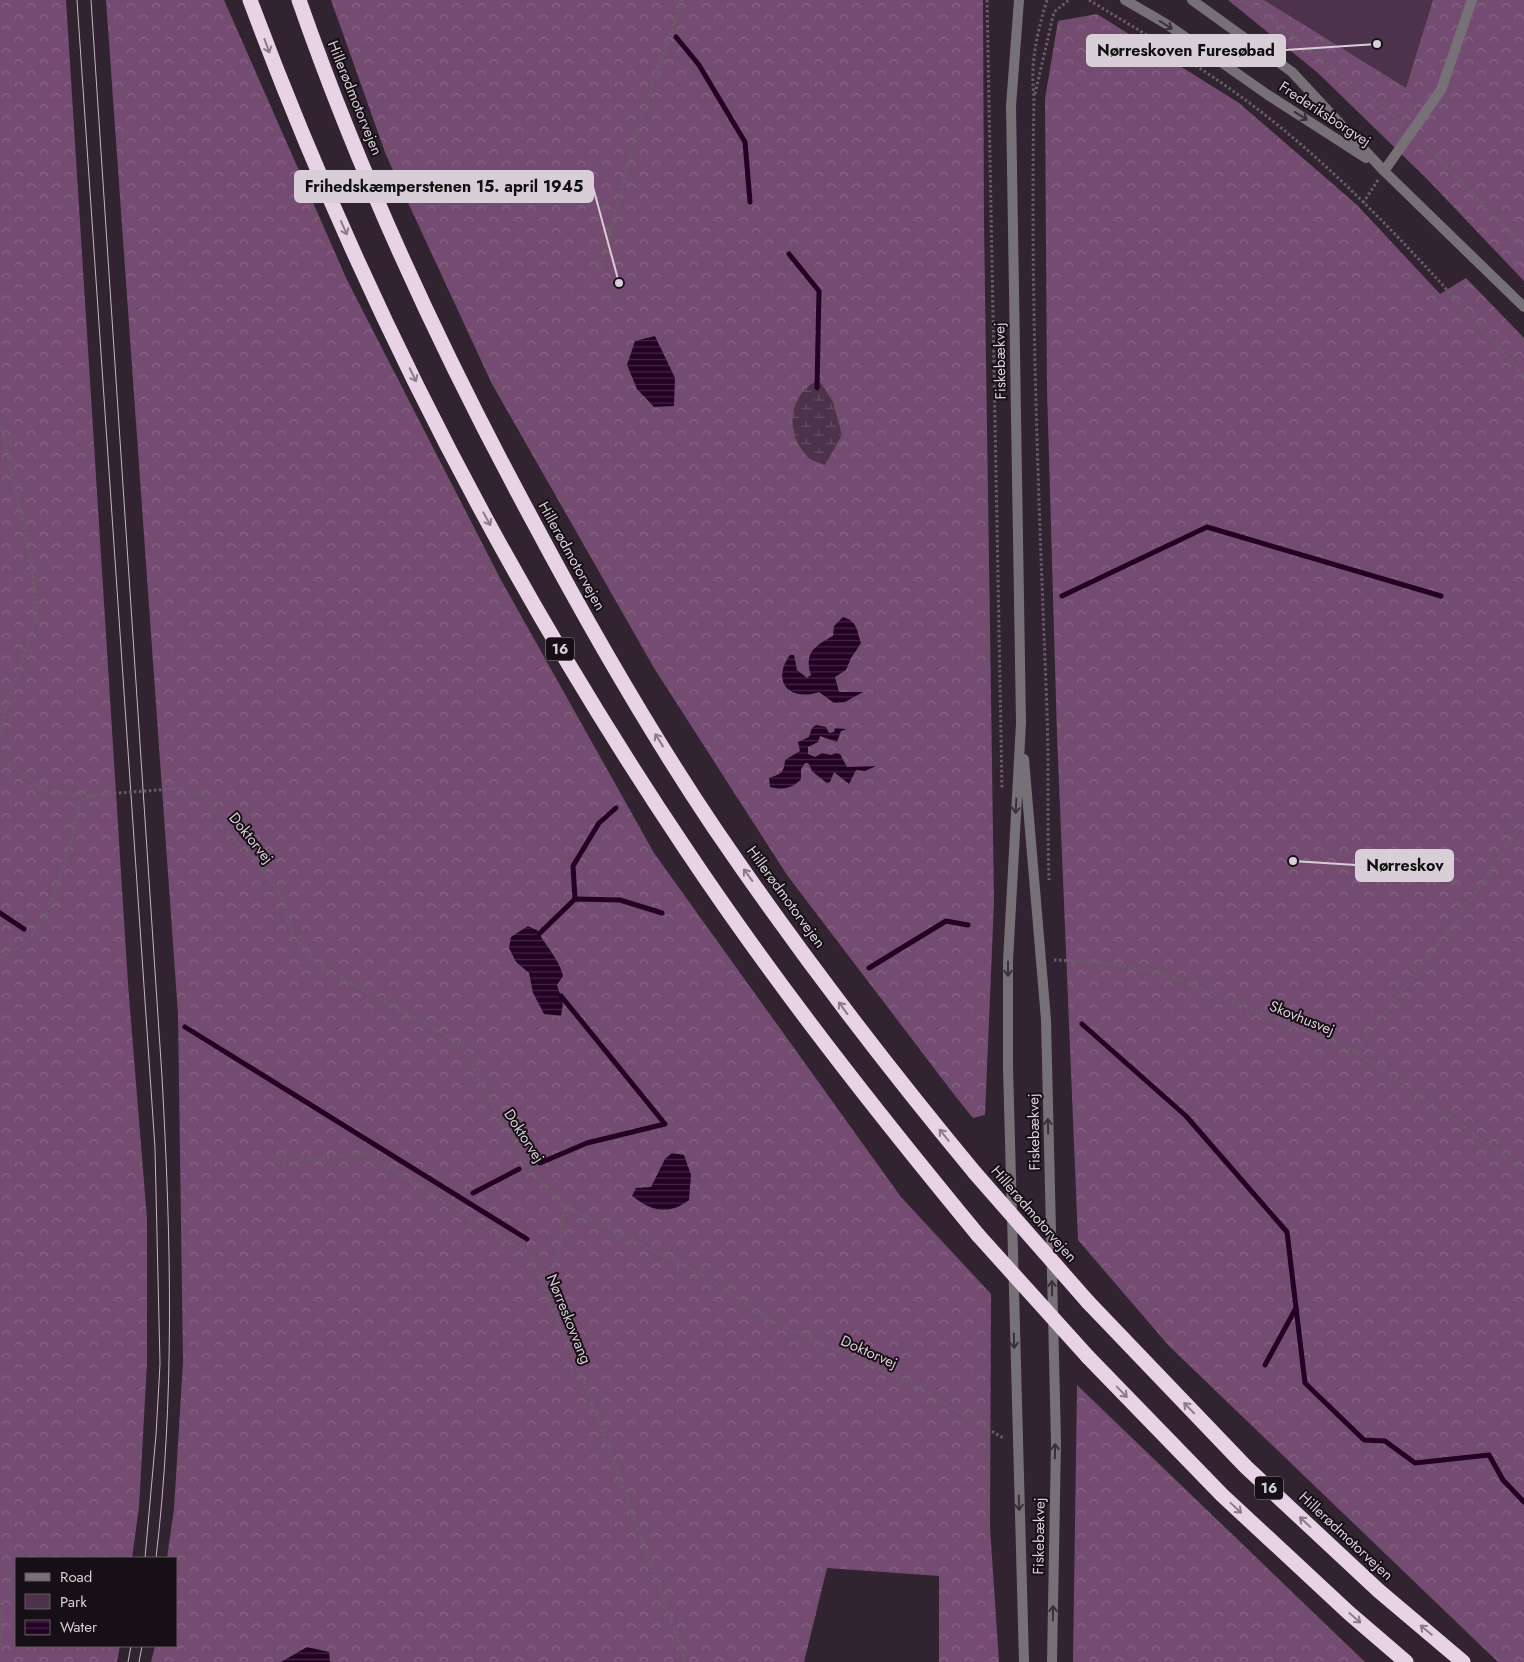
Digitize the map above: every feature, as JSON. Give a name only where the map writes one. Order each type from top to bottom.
[{"type":"highway","name":"16","points":[[250,0],[286,95],[359,262],[448,447],[535,605],[603,722],[686,850],[817,1034],[978,1235],[1088,1357],[1222,1495],[1349,1613],[1406,1662]]},
{"type":"highway","name":"Hillerødmotorvejen","points":[[299,0],[329,87],[404,262],[484,431],[577,602],[637,706],[715,829],[848,1014],[975,1173],[1088,1302],[1246,1467],[1379,1591],[1463,1662]]},
{"type":"street","name":"Fiskebækvej","points":[[1020,0],[1011,106],[1020,723],[1008,961],[1017,1445],[1024,1662]]},
{"type":"street","name":"Frederiksborgvej","points":[[1124,0],[1168,25],[1384,171]]},
{"type":"street","name":"Frederiksborgvej","points":[[1192,0],[1292,72],[1384,171],[1524,308]]},
{"type":"street","points":[[1384,171],[1442,90],[1472,0]]},
{"type":"street","name":"Fiskebækvej","points":[[1020,723],[1046,1020],[1056,1442],[1052,1662]]},
{"type":"path","points":[[600,270],[636,133],[682,0]]},
{"type":"path","points":[[987,0],[1002,797]]},
{"type":"path","points":[[1047,0],[1033,52],[1032,78],[1034,97],[1034,247],[1040,572],[1047,712],[1050,888]]},
{"type":"path","points":[[1034,97],[1054,12],[1069,0]]},
{"type":"path","points":[[1089,0],[1234,91],[1332,172],[1436,277],[1524,376]]},
{"type":"path","points":[[1242,0],[1268,16],[1412,131],[1524,248]]},
{"type":"path","points":[[1363,203],[1384,171]]},
{"type":"path","points":[[0,420],[29,547],[37,618],[9,697],[0,740]]},
{"type":"path","name":"Doktorvej","points":[[0,759],[49,793],[94,796],[183,788],[204,796],[239,845],[261,866],[283,900],[292,934],[316,964],[444,1034],[465,1050],[500,1122],[530,1168],[563,1205],[708,1278],[773,1322],[903,1379],[1017,1445]]},
{"type":"path","points":[[0,958],[28,941],[46,912],[73,836],[80,801],[94,796]]},
{"type":"path","points":[[1355,1052],[1449,930],[1524,822]]},
{"type":"path","points":[[1053,951],[1054,969]]},
{"type":"path","name":"Skovhusvej","points":[[1042,961],[1098,962],[1160,972],[1355,1052],[1451,1117],[1524,1172]]},
{"type":"path","name":"Nørreskovvang","points":[[273,1164],[365,1153],[530,1254],[595,1410],[686,1662]]},
{"type":"path","points":[[541,1281],[558,1258],[563,1205]]},
{"type":"path","points":[[1002,1428],[1003,1446]]},
{"type":"path","points":[[0,1603],[3,1614],[0,1644]]},
{"type":"green space","points":[[0,0],[66,0],[128,984],[147,1219],[147,1363],[139,1507],[132,1557],[15,1557],[15,1647],[120,1647],[117,1662],[0,1662]]},
{"type":"green space","points":[[106,0],[224,0],[347,280],[501,580],[654,853],[901,1197],[991,1294],[990,1528],[999,1662],[939,1662],[939,1576],[827,1568],[804,1662],[151,1662],[155,1647],[178,1647],[178,1557],[167,1557],[174,1509],[183,1362],[178,1014]]},
{"type":"green space","points":[[331,0],[983,0],[984,223],[994,902],[985,1115],[973,1118],[787,875],[654,668],[492,384],[386,155]]},
{"type":"green space","points":[[1228,0],[1524,0],[1524,281],[1427,179],[1318,73]]},
{"type":"green space","points":[[1264,0],[1433,0],[1406,88]]},
{"type":"green space","points":[[1097,14],[1239,103],[1357,205],[1440,294],[1466,278],[1524,338],[1524,1662],[1498,1662],[1169,1346],[1078,1240],[1057,735],[1047,388],[1045,99],[1058,21]]},
{"type":"green space","points":[[819,380],[833,402],[842,435],[825,465],[808,457],[800,448],[793,426],[793,415],[801,394]]},
{"type":"green space","points":[[1077,1385],[1365,1662],[1073,1662]]},
{"type":"water","points":[[655,336],[675,378],[674,406],[654,407],[637,389],[627,365],[635,341]]},
{"type":"water","points":[[843,617],[854,624],[861,643],[846,670],[835,677],[839,692],[863,692],[845,702],[834,703],[819,692],[799,694],[792,692],[786,687],[782,673],[790,655],[794,655],[797,670],[807,678],[811,675],[809,661],[812,651],[833,636],[834,626]]},
{"type":"water","points":[[816,725],[826,727],[829,733],[834,732],[835,728],[847,729],[841,731],[837,742],[820,736],[818,742],[808,747],[808,754],[815,757],[822,753],[840,754],[847,767],[876,766],[865,771],[856,770],[849,784],[834,772],[830,782],[827,783],[813,772],[808,763],[805,763],[801,769],[801,779],[794,785],[783,788],[770,787],[769,778],[781,772],[784,768],[785,760],[800,751],[798,742],[809,737],[812,728]]},
{"type":"water","points":[[528,926],[537,930],[561,970],[563,976],[557,985],[563,1003],[561,1016],[544,1014],[533,993],[529,973],[516,962],[509,948],[511,937]]},
{"type":"water","points":[[672,1153],[684,1155],[691,1175],[689,1200],[674,1208],[660,1210],[646,1205],[632,1196],[636,1188],[651,1187],[665,1159]]},
{"type":"water","points":[[307,1647],[329,1652],[330,1662],[281,1662]]},
{"type":"waterway","points":[[676,37],[699,65],[745,142],[750,202]]},
{"type":"waterway","points":[[789,254],[819,291],[817,388]]},
{"type":"waterway","points":[[1062,596],[1207,527],[1441,596]]},
{"type":"waterway","points":[[575,899],[573,866],[599,823],[616,808]]},
{"type":"waterway","points":[[539,934],[575,899],[620,900],[662,913]]},
{"type":"waterway","points":[[0,913],[24,929]]},
{"type":"waterway","points":[[869,968],[946,921],[968,925]]},
{"type":"waterway","points":[[540,1163],[587,1143],[665,1124],[561,996]]},
{"type":"waterway","points":[[1082,1024],[1186,1116],[1287,1232],[1305,1383],[1364,1440],[1385,1441],[1415,1463],[1489,1455],[1503,1480],[1524,1502]]},
{"type":"waterway","points":[[185,1027],[527,1239]]},
{"type":"waterway","points":[[473,1193],[519,1169]]},
{"type":"waterway","points":[[1265,1365],[1296,1308]]},
{"type":"tram line","points":[[77,0],[155,1148],[160,1364],[145,1557]]},
{"type":"tram line","points":[[91,0],[162,1077],[168,1198],[169,1378],[162,1498],[156,1557]]},
{"type":"tram line","points":[[128,1662],[131,1647]]},
{"type":"tram line","points":[[139,1662],[142,1647]]},
{"type":"place","name":"Nørreskoven Furesøbad","points":[[1377,44]]},
{"type":"place","name":"Frihedskæmperstenen 15. april 1945","points":[[619,283]]},
{"type":"place","name":"Nørreskov","points":[[1293,861]]}]
